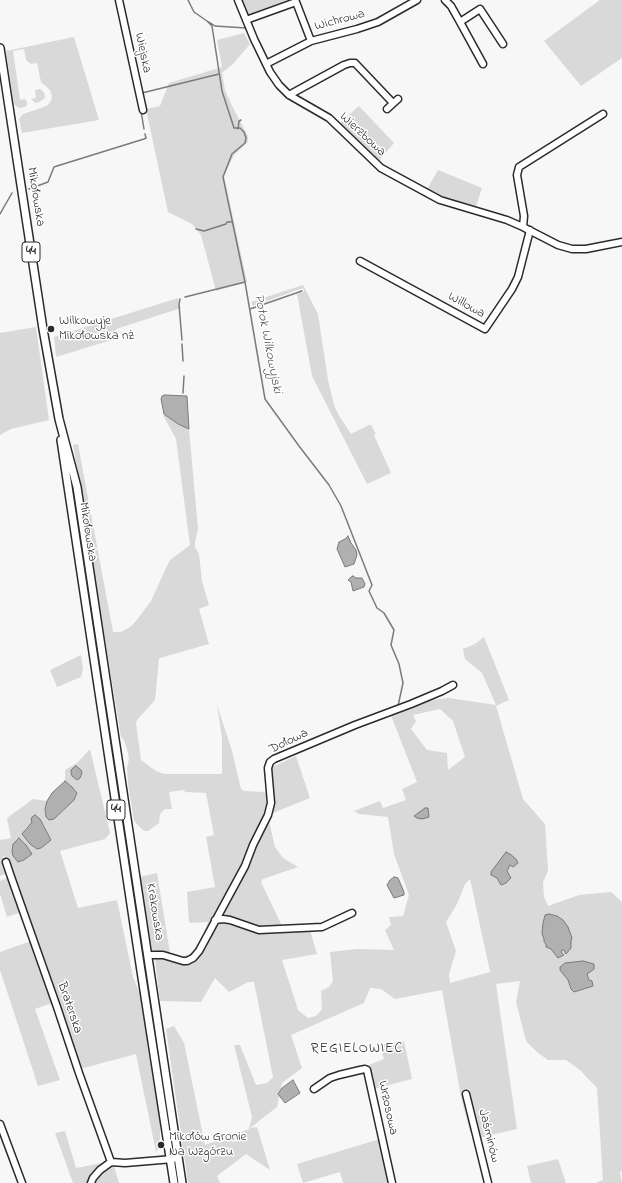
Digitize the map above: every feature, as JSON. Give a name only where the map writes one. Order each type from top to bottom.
[{"type":"main road","name":"Mikołowska","points":[[0,48],[43,329],[59,419],[92,649]]},
{"type":"main road","name":"Mikołowska","points":[[59,419],[77,487],[101,645]]},
{"type":"main road","name":"Krakowska","points":[[101,645],[182,1183]]},
{"type":"main road","name":"Krakowska","points":[[92,649],[174,1183]]},
{"type":"street","name":"Wiejska","points":[[119,0],[143,110]]},
{"type":"street","name":"Wierzbowa","points":[[238,0],[266,64],[279,85],[289,95],[328,118],[381,168],[440,200],[507,220],[558,245],[572,249],[586,250],[622,242]]},
{"type":"street","name":"Wichrowa","points":[[266,64],[312,41],[357,30],[378,22],[417,0]]},
{"type":"street","points":[[445,0],[451,6],[483,64]]},
{"type":"street","name":"Wichrowa","points":[[246,20],[296,2],[312,41]]},
{"type":"street","points":[[460,22],[480,9],[504,44]]},
{"type":"street","points":[[289,95],[344,65],[355,63],[393,104]]},
{"type":"street","points":[[387,109],[398,99]]},
{"type":"street","points":[[523,227],[524,216],[517,178],[518,168],[603,114]]},
{"type":"street","name":"Willowa","points":[[360,260],[485,329],[518,278],[530,230]]},
{"type":"street","name":"Dołowa","points":[[148,955],[164,955],[187,961],[193,958],[198,951],[245,866],[253,845],[268,815],[271,803],[268,768],[270,762],[355,725],[442,691],[453,684]]},
{"type":"street","name":"Braterska","points":[[6,862],[111,1162]]},
{"type":"street","points":[[215,920],[230,920],[260,930],[322,927],[352,913]]},
{"type":"street","name":"Wrzosowa","points":[[314,1089],[330,1078],[360,1070],[367,1070],[392,1183]]},
{"type":"street","name":"Jaśminów","points":[[466,1094],[488,1183]]},
{"type":"street","points":[[0,1124],[22,1183]]},
{"type":"street","points":[[91,1183],[93,1178],[100,1170],[111,1162],[125,1163],[171,1160],[179,1158]]},
{"type":"shaded area","points":[[289,0],[248,17],[241,1]]},
{"type":"shaded area","points":[[600,0],[622,0],[622,58],[581,86],[544,41]]},
{"type":"shaded area","points":[[244,33],[250,44],[233,64],[222,73],[225,90],[248,136],[248,142],[234,155],[224,176],[247,282],[216,291],[201,235],[192,224],[168,212],[146,109],[160,106],[169,83],[222,67],[217,40]]},
{"type":"shaded area","points":[[74,37],[99,120],[22,133],[19,119],[23,114],[48,105],[52,96],[50,90],[41,82],[37,63],[31,64],[26,60],[24,49],[13,51],[20,100],[25,99],[27,102],[25,107],[19,108],[16,106],[14,104],[6,51]]},
{"type":"shaded area","points":[[40,89],[44,92],[45,98],[35,103],[31,99],[36,98],[35,90]]},
{"type":"shaded area","points":[[359,106],[394,143],[378,162],[338,125]]},
{"type":"shaded area","points":[[438,170],[482,188],[476,206],[426,191]]},
{"type":"shaded area","points":[[303,285],[318,314],[328,380],[334,405],[338,414],[351,434],[371,425],[391,473],[367,484],[312,376],[297,294],[304,292],[303,288],[253,306],[251,302]]},
{"type":"shaded area","points":[[178,298],[181,308],[116,329],[118,338],[56,357],[54,337]]},
{"type":"shaded area","points":[[36,327],[49,420],[11,429],[0,435],[0,333]]},
{"type":"shaded area","points":[[162,396],[187,396],[189,429],[178,424],[164,414],[161,399]]},
{"type":"shaded area","points":[[164,414],[178,424],[189,429],[198,529],[195,547],[199,554],[202,581],[209,605],[199,609],[209,644],[159,659],[155,700],[136,723],[141,760],[156,771],[164,774],[222,774],[222,738],[217,705],[232,751],[241,789],[244,791],[264,792],[266,794],[267,809],[262,823],[269,821],[275,847],[283,858],[298,867],[263,879],[261,882],[282,926],[310,926],[317,954],[282,960],[298,1010],[308,1018],[316,1016],[322,1009],[321,991],[329,987],[333,981],[330,952],[357,949],[394,950],[385,930],[391,925],[389,917],[403,916],[409,895],[394,854],[388,817],[359,814],[354,811],[380,801],[383,808],[406,800],[402,789],[417,782],[390,713],[409,702],[449,698],[496,705],[482,673],[465,659],[463,649],[475,644],[484,637],[509,700],[496,706],[523,799],[545,824],[548,871],[543,882],[544,897],[548,906],[579,895],[611,892],[622,902],[622,1171],[620,1172],[622,1183],[596,1183],[603,1180],[597,1088],[580,1070],[566,1060],[548,1060],[538,1053],[526,1041],[516,1002],[520,981],[496,984],[517,1129],[479,1138],[473,1132],[470,1132],[461,1097],[442,990],[395,999],[381,989],[370,988],[364,1003],[291,1035],[302,1068],[282,1083],[277,1107],[250,1128],[257,1127],[270,1170],[246,1154],[217,1176],[220,1183],[188,1183],[166,1029],[174,1026],[184,1043],[205,1145],[249,1129],[252,1117],[234,1045],[240,1045],[256,1085],[267,1083],[273,1077],[254,982],[248,982],[229,992],[215,978],[201,1002],[160,1001],[155,959],[169,953],[152,950],[139,877],[157,873],[170,953],[180,957],[190,954],[201,940],[208,922],[189,922],[187,892],[215,887],[206,837],[214,835],[206,793],[185,792],[184,790],[169,792],[172,809],[165,809],[160,814],[159,823],[148,831],[144,831],[134,821],[128,784],[127,768],[129,759],[124,740],[121,737],[85,510],[73,445],[78,444],[113,632],[121,632],[130,627],[136,621],[151,601],[170,560],[190,545],[176,439],[163,415]],"holes":[[[440,709],[453,721],[465,757],[448,770],[447,753],[427,750],[411,729],[416,721],[413,715]],[[470,879],[490,972],[450,983],[449,974],[456,951],[446,922],[457,904],[465,884]]]},
{"type":"shaded area","points":[[75,502],[174,1146],[173,1148],[148,996],[73,503]]},
{"type":"shaded area","points":[[348,536],[356,550],[357,555],[354,564],[345,567],[337,549],[339,542]]},
{"type":"shaded area","points":[[353,576],[356,578],[362,578],[365,584],[364,587],[353,591],[351,582],[348,580]]},
{"type":"shaded area","points":[[81,655],[83,669],[81,677],[57,687],[50,670]]},
{"type":"shaded area","points":[[90,749],[110,833],[105,839],[60,851],[78,908],[117,900],[133,977],[142,998],[148,1050],[160,1120],[160,1147],[156,1152],[136,1054],[80,1069],[58,1001],[35,1009],[60,1080],[38,1086],[0,970],[0,952],[31,941],[22,912],[7,917],[0,894],[0,881],[12,876],[4,855],[7,873],[0,876],[0,839],[11,838],[7,818],[33,799],[47,801],[45,809],[46,817],[54,819],[74,800],[77,793],[65,781],[65,770],[77,763]],"holes":[[[40,819],[45,827],[50,840],[25,829],[32,822]],[[19,838],[26,845],[13,856],[13,844]]]},
{"type":"shaded area","points":[[296,756],[310,798],[273,813],[272,767]]},
{"type":"shaded area","points":[[76,766],[82,773],[80,778],[77,780],[72,776],[71,772],[71,770]]},
{"type":"shaded area","points":[[65,781],[77,793],[74,800],[54,819],[49,820],[46,817],[45,809],[47,801],[52,793]]},
{"type":"shaded area","points":[[425,808],[428,808],[429,817],[422,819],[414,816]]},
{"type":"shaded area","points":[[35,815],[40,819],[51,840],[41,848],[37,849],[30,844],[22,834],[32,822],[31,819]]},
{"type":"shaded area","points":[[19,838],[32,854],[24,860],[18,862],[13,856],[12,851],[13,844]]},
{"type":"shaded area","points":[[506,852],[516,859],[518,863],[513,867],[510,865],[507,871],[511,878],[506,883],[501,885],[497,878],[491,875],[491,872]]},
{"type":"shaded area","points":[[394,877],[398,878],[404,895],[394,898],[387,885]]},
{"type":"shaded area","points":[[549,914],[557,916],[563,920],[568,927],[572,938],[571,948],[566,954],[564,950],[562,950],[561,952],[564,955],[558,958],[551,949],[546,947],[542,933],[545,915]]},
{"type":"shaded area","points":[[583,961],[594,964],[594,969],[587,974],[589,980],[592,981],[593,986],[574,992],[571,989],[568,980],[560,970],[560,967],[565,963]]},
{"type":"shaded area","points":[[404,1041],[412,1079],[373,1089],[364,1067],[384,1059],[379,1045]]},
{"type":"shaded area","points":[[293,1080],[300,1093],[285,1103],[278,1094],[282,1088]]},
{"type":"shaded area","points":[[65,1131],[76,1168],[106,1162],[94,1172],[90,1183],[73,1183],[55,1133]]},
{"type":"shaded area","points":[[380,1139],[390,1182],[343,1183],[340,1172],[303,1183],[297,1164]]},
{"type":"shaded area","points":[[558,1159],[566,1183],[531,1183],[527,1166]]},
{"type":"shaded area","points":[[114,1166],[119,1183],[96,1183],[108,1168]]},
{"type":"waterway","name":"Potok Wilkowyjski","points":[[188,0],[194,12],[212,26],[222,91],[234,128],[240,128],[244,132],[246,138],[245,143],[232,154],[223,177],[245,282],[265,399],[329,485],[341,506],[372,585],[369,591],[377,608],[384,613],[394,630],[391,645],[399,664],[403,683],[398,706]]},
{"type":"waterway","points":[[209,22],[215,26],[246,28]]},
{"type":"waterway","points":[[142,93],[219,74]]},
{"type":"waterway","points":[[141,111],[144,129]]},
{"type":"waterway","points":[[238,129],[239,121],[241,120]]},
{"type":"waterway","points":[[29,189],[48,182],[54,167],[144,139],[146,138],[145,134]]},
{"type":"waterway","points":[[0,214],[12,193]]},
{"type":"waterway","points":[[196,229],[204,231],[226,224],[227,222],[231,222]]},
{"type":"waterway","points":[[185,297],[245,282]]},
{"type":"waterway","points":[[250,309],[302,291]]},
{"type":"waterway","points":[[180,299],[179,305],[182,340]]},
{"type":"waterway","points":[[182,344],[183,361]]},
{"type":"waterway","points":[[183,393],[184,376]]},
{"type":"place","name":"Wilkowyje Mikołowska nż","points":[[51,329]]},
{"type":"place","name":"Mikołów Gronie Na Wzgórzu","points":[[161,1145]]},
{"type":"district","name":"REGIELOWIEC","points":[[357,1050]]}]
